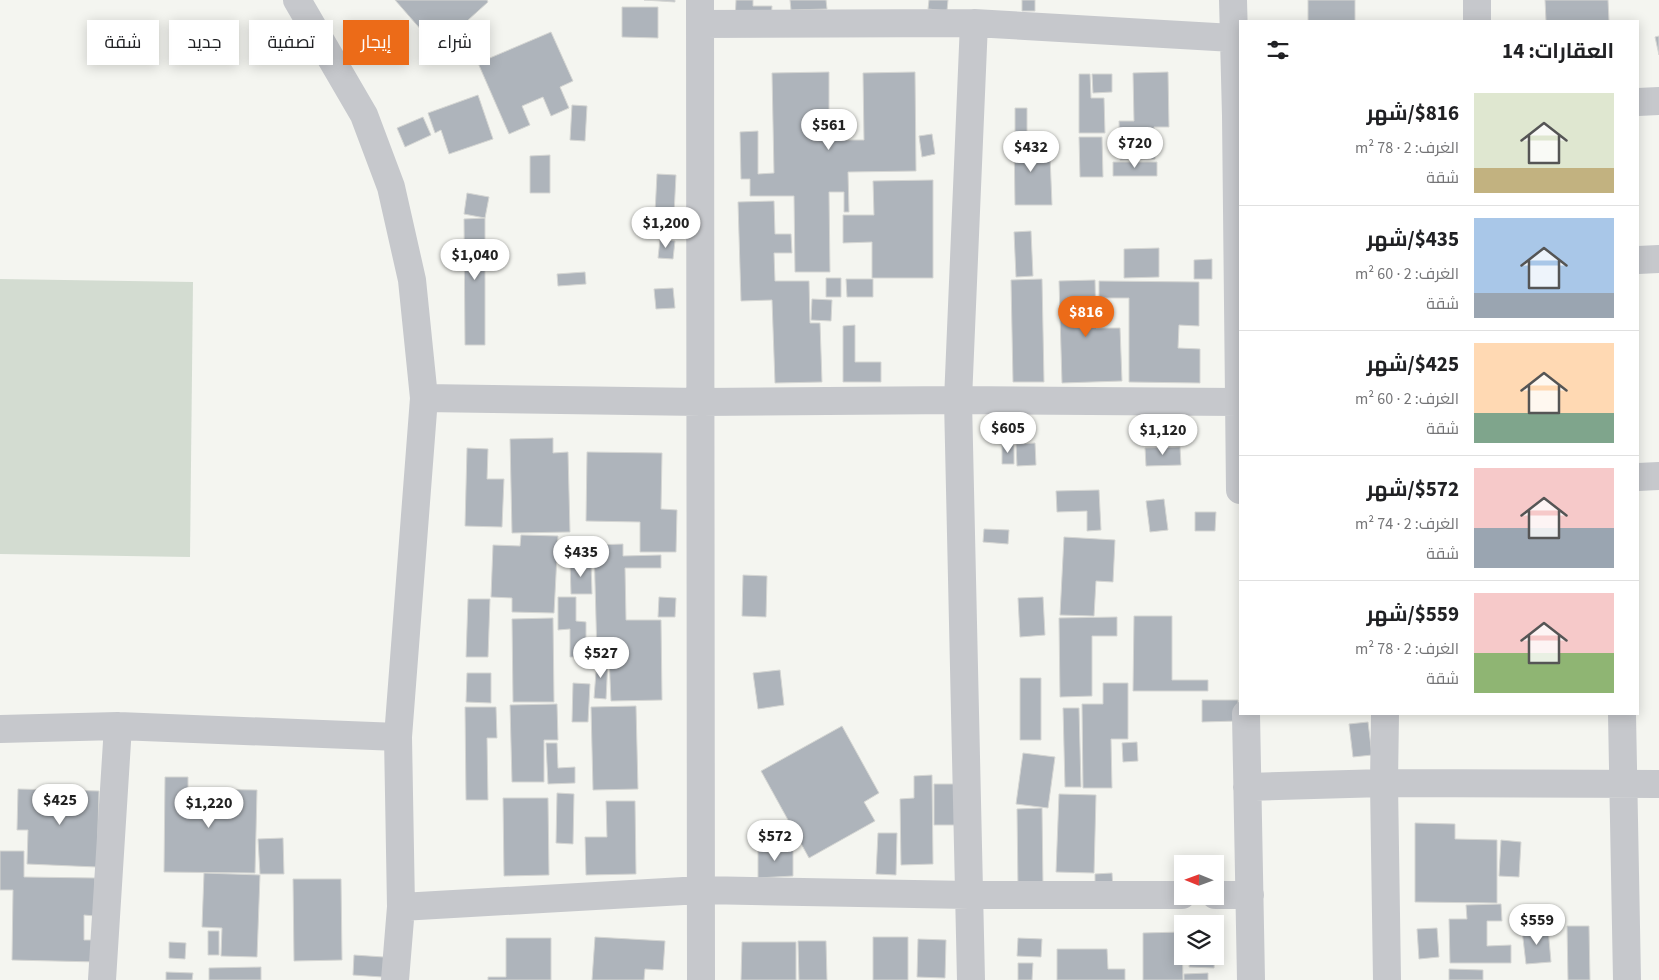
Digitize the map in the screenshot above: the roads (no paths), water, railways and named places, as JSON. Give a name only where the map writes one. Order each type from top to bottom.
[{"type":"street","points":[[424,398],[701,402],[958,400],[1239,402],[1238,116],[1232,0]]},
{"type":"street","points":[[1477,0],[1477,20]]},
{"type":"street","points":[[299,1],[364,115],[391,187],[412,280],[424,398],[398,737],[401,907],[395,980]]},
{"type":"street","points":[[701,980],[700,12],[974,23],[1233,38]]},
{"type":"street","points":[[971,980],[958,400],[974,23]]},
{"type":"street","points":[[1639,102],[1659,101]]},
{"type":"street","points":[[1639,260],[1659,260]]},
{"type":"street","points":[[1639,477],[1659,476]]},
{"type":"street","points":[[1246,715],[1251,980]]},
{"type":"street","points":[[1385,715],[1384,783],[1388,980]]},
{"type":"street","points":[[1622,715],[1627,980]]},
{"type":"street","points":[[0,728],[118,726],[398,737]]},
{"type":"street","points":[[102,980],[118,726]]},
{"type":"street","points":[[1248,787],[1384,783],[1659,784]]},
{"type":"street","points":[[401,907],[701,890],[969,895],[1174,895]]},
{"type":"street","points":[[1224,895],[1250,895]]}]
